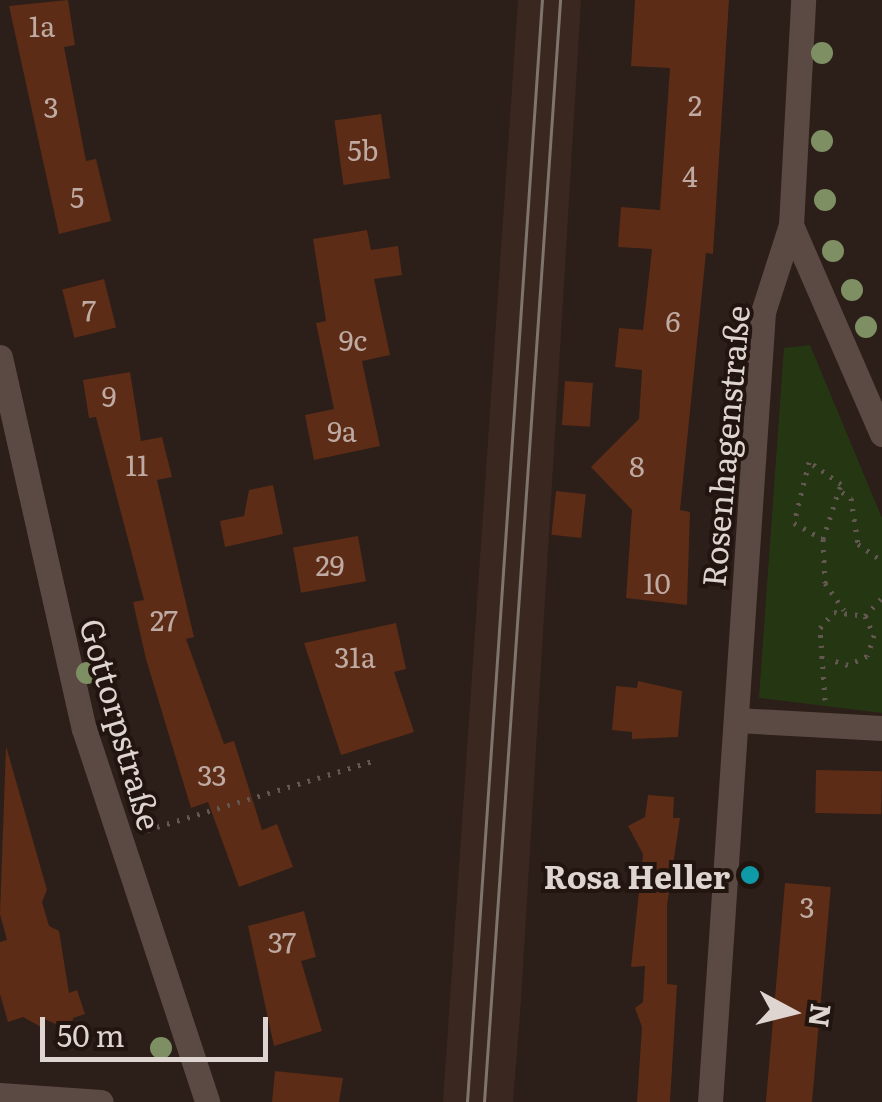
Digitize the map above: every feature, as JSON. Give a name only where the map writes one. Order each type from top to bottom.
[{"type":"street","name":"Rosenhagenstraße","points":[[710,1102],[763,312],[791,226],[803,0]]},
{"type":"street","points":[[791,226],[882,434]]},
{"type":"street","name":"Gottorpstraße","points":[[0,357],[84,729],[207,1102]]},
{"type":"street","points":[[737,720],[882,728]]},
{"type":"street","points":[[0,1094],[102,1102]]},
{"type":"path","points":[[822,538],[794,522],[801,472],[809,462],[851,498],[858,544],[882,561]]},
{"type":"path","points":[[828,658],[848,665],[868,656],[874,636],[864,616],[844,610],[825,583],[822,538],[842,492]]},
{"type":"path","points":[[864,616],[882,598]]},
{"type":"path","points":[[824,709],[828,658],[820,628],[844,610]]},
{"type":"path","points":[[144,830],[374,761]]},
{"type":"shaded area","points":[[518,0],[581,0],[521,1000],[513,1102],[443,1102]]},
{"type":"green space","points":[[810,345],[882,518],[882,713],[759,698],[784,348]]},
{"type":"building","points":[[68,0],[75,45],[64,47],[86,161],[96,159],[111,221],[59,234],[9,6]]},
{"type":"building","points":[[635,0],[729,0],[713,254],[706,253],[680,510],[690,512],[687,605],[626,598],[632,510],[591,467],[639,419],[642,370],[615,367],[619,328],[643,330],[652,249],[618,247],[621,207],[660,210],[670,68],[631,66]]},
{"type":"building","points":[[381,114],[390,178],[344,185],[334,121]]},
{"type":"building","points":[[367,230],[371,250],[398,246],[402,275],[374,279],[390,355],[362,361],[380,446],[314,460],[305,415],[334,409],[316,323],[326,321],[313,239]]},
{"type":"building","points":[[104,279],[116,328],[74,338],[62,289]]},
{"type":"building","points":[[130,372],[141,441],[162,437],[172,477],[157,480],[194,637],[186,639],[224,744],[234,741],[262,830],[277,824],[293,867],[239,887],[208,802],[191,808],[133,602],[144,600],[96,417],[89,418],[83,380]]},
{"type":"building","points":[[565,381],[593,383],[590,427],[562,425]]},
{"type":"building","points":[[273,485],[283,534],[225,547],[220,521],[244,516],[249,490]]},
{"type":"building","points":[[556,491],[586,494],[581,538],[551,535]]},
{"type":"building","points":[[358,536],[366,581],[301,593],[293,547]]},
{"type":"building","points":[[396,623],[406,669],[394,672],[414,732],[341,755],[304,643]]},
{"type":"building","points":[[638,681],[682,691],[678,737],[632,739],[632,732],[612,730],[616,686],[637,688]]},
{"type":"building","points":[[6,746],[47,890],[42,902],[49,926],[59,931],[69,993],[77,990],[85,1014],[73,1018],[72,1031],[44,1019],[41,1027],[23,1017],[8,1022],[0,994],[0,942],[7,940],[0,914]]},
{"type":"building","points":[[816,770],[882,771],[881,814],[815,813]]},
{"type":"building","points":[[648,795],[674,797],[673,818],[680,818],[667,905],[667,984],[677,985],[670,1102],[637,1102],[642,1027],[635,1008],[643,1002],[645,966],[631,967],[643,854],[628,826],[645,817]]},
{"type":"building","points":[[785,883],[831,887],[812,1102],[766,1102]]},
{"type":"building","points":[[304,911],[316,957],[301,961],[322,1031],[274,1046],[248,926]]},
{"type":"building","points":[[275,1071],[343,1078],[339,1102],[272,1102]]},
{"type":"tram line","points":[[467,1102],[542,0]]},
{"type":"tram line","points":[[484,1102],[560,0]]},
{"type":"place","name":"Rosa Heller","points":[[750,875]]}]
